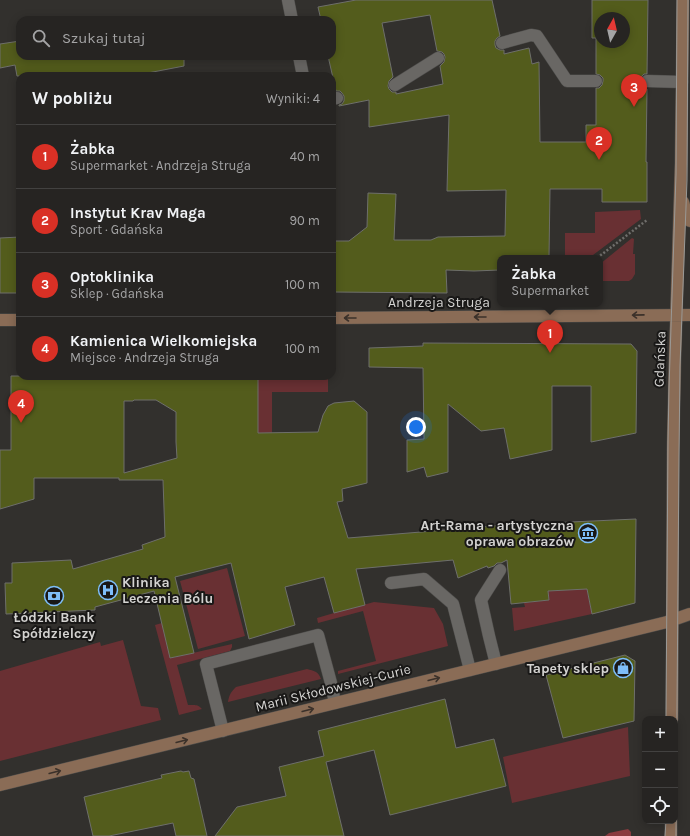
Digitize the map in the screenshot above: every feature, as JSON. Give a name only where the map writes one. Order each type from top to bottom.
[{"type":"street","name":"Gdańska","points":[[672,716],[673,450],[680,194],[683,0]]},
{"type":"street","points":[[680,194],[690,221]]},
{"type":"street","name":"Andrzeja Struga","points":[[336,318],[690,315]]},
{"type":"street","points":[[0,320],[16,320]]},
{"type":"street","points":[[673,620],[690,614]]},
{"type":"street","name":"Marii Skłodowskiej-Curie","points":[[0,785],[673,620]]},
{"type":"street","points":[[0,791],[17,781]]},
{"type":"street","points":[[671,824],[671,836]]},
{"type":"lane","points":[[288,0],[291,16]]},
{"type":"lane","points":[[502,43],[531,35],[537,36],[567,81],[596,81]]},
{"type":"lane","points":[[395,85],[438,58]]},
{"type":"lane","points":[[300,60],[302,72]]},
{"type":"lane","points":[[647,81],[682,82]]},
{"type":"lane","points":[[496,664],[488,636],[481,600],[500,570]]},
{"type":"lane","points":[[391,583],[424,579],[453,604],[470,670]]},
{"type":"lane","points":[[223,731],[206,664],[318,635],[335,703]]},
{"type":"path","points":[[601,255],[647,220]]},
{"type":"shaded area","points":[[640,210],[641,219],[593,255],[565,255],[565,233],[595,233],[595,212]]},
{"type":"shaded area","points":[[632,238],[634,239],[633,254],[635,254],[635,274],[632,279],[629,281],[603,281],[603,262]]},
{"type":"shaded area","points":[[258,380],[328,380],[328,392],[272,392],[272,433],[258,433]]},
{"type":"shaded area","points":[[227,568],[245,636],[198,649],[180,581]]},
{"type":"shaded area","points":[[587,588],[592,614],[514,631],[512,608],[525,607],[524,603],[549,600],[548,591]]},
{"type":"shaded area","points":[[374,602],[434,608],[443,624],[448,646],[338,674],[338,671],[376,661],[363,611],[318,623],[317,618]]},
{"type":"shaded area","points":[[162,623],[171,658],[232,644],[230,651],[177,665],[188,705],[198,706],[202,709],[179,715],[155,625]]},
{"type":"shaded area","points":[[123,640],[141,706],[158,708],[161,720],[0,761],[0,671],[100,642],[101,646]]},
{"type":"shaded area","points":[[307,669],[317,673],[321,679],[228,702],[230,694],[236,687]]},
{"type":"shaded area","points":[[628,727],[630,776],[512,803],[503,757]]},
{"type":"shaded area","points":[[628,829],[631,832],[631,836],[605,836],[609,833]]},
{"type":"building","points":[[356,0],[492,0],[500,36],[495,41],[496,48],[504,50],[504,54],[529,48],[532,64],[539,62],[540,142],[586,142],[586,125],[596,125],[596,88],[599,88],[602,85],[603,81],[603,78],[600,75],[596,74],[596,48],[630,48],[630,12],[594,12],[594,38],[592,38],[592,0],[648,0],[647,74],[644,74],[641,77],[640,81],[640,84],[647,89],[647,202],[602,202],[602,189],[550,189],[549,255],[497,255],[497,270],[446,270],[447,293],[336,292],[336,241],[349,241],[367,227],[368,193],[396,194],[394,240],[431,240],[438,237],[505,236],[506,190],[447,191],[449,115],[369,127],[369,100],[339,106],[344,101],[344,96],[340,91],[336,91],[336,72],[332,72],[329,60],[336,60],[336,16],[320,16],[318,7]],"holes":[[[430,15],[437,51],[442,52],[445,57],[444,62],[440,66],[443,84],[396,94],[396,92],[392,92],[388,86],[389,81],[393,77],[382,23]]]},
{"type":"building","points":[[16,42],[16,60],[184,60],[184,66],[153,72],[16,72],[15,65],[0,68],[0,44]]},
{"type":"building","points":[[16,237],[16,293],[0,293],[0,238]]},
{"type":"building","points":[[423,343],[631,344],[637,351],[636,433],[591,442],[591,386],[552,386],[552,450],[510,459],[504,428],[481,431],[448,404],[448,472],[427,477],[424,467],[407,472],[407,440],[424,439],[423,368],[369,367],[369,348],[423,346]]},
{"type":"building","points":[[11,376],[16,376],[16,380],[258,380],[258,433],[318,432],[323,415],[328,406],[334,403],[354,401],[367,412],[367,483],[342,489],[343,501],[337,502],[348,538],[506,525],[636,519],[635,603],[592,614],[587,589],[548,591],[549,600],[511,604],[507,560],[488,568],[487,566],[458,578],[453,560],[356,569],[365,605],[334,613],[324,577],[285,587],[295,625],[249,639],[231,563],[175,577],[194,653],[170,658],[154,591],[95,607],[95,610],[6,614],[5,583],[12,583],[12,563],[71,560],[73,569],[143,549],[142,545],[165,537],[163,480],[119,480],[119,478],[34,478],[34,499],[0,509],[0,450],[11,450]],"holes":[[[156,400],[176,412],[177,458],[124,473],[124,401]]]},
{"type":"building","points":[[625,655],[635,661],[634,721],[563,738],[546,675]]},
{"type":"building","points":[[445,699],[456,748],[494,739],[506,786],[390,815],[374,750],[326,762],[344,836],[215,836],[237,807],[286,796],[279,767],[324,756],[318,731]]},
{"type":"building","points":[[189,771],[191,778],[194,779],[207,836],[176,836],[173,823],[109,836],[93,836],[84,797],[162,778],[161,775]]},
{"type":"tram line","points":[[666,716],[668,441],[676,174],[677,0]]},
{"type":"tram line","points":[[676,836],[680,366],[687,180],[688,0]]},
{"type":"tram line","points":[[665,836],[666,824]]},
{"type":"place","name":"Optoklinika","points":[[634,107]]},
{"type":"place","name":"Instytut Krav Maga","points":[[599,160]]},
{"type":"place","name":"Żabka","points":[[550,353]]},
{"type":"place","name":"Kamienica Wielkomiejska","points":[[21,423]]},
{"type":"place","name":"Art-Rama - artystyczna oprawa obrazów","points":[[588,533]]},
{"type":"place","name":"Klinika Leczenia Bólu","points":[[108,590]]},
{"type":"place","name":"Łódzki Bank Spółdzielczy","points":[[54,596]]},
{"type":"place","name":"Tapety sklep","points":[[623,668]]}]
